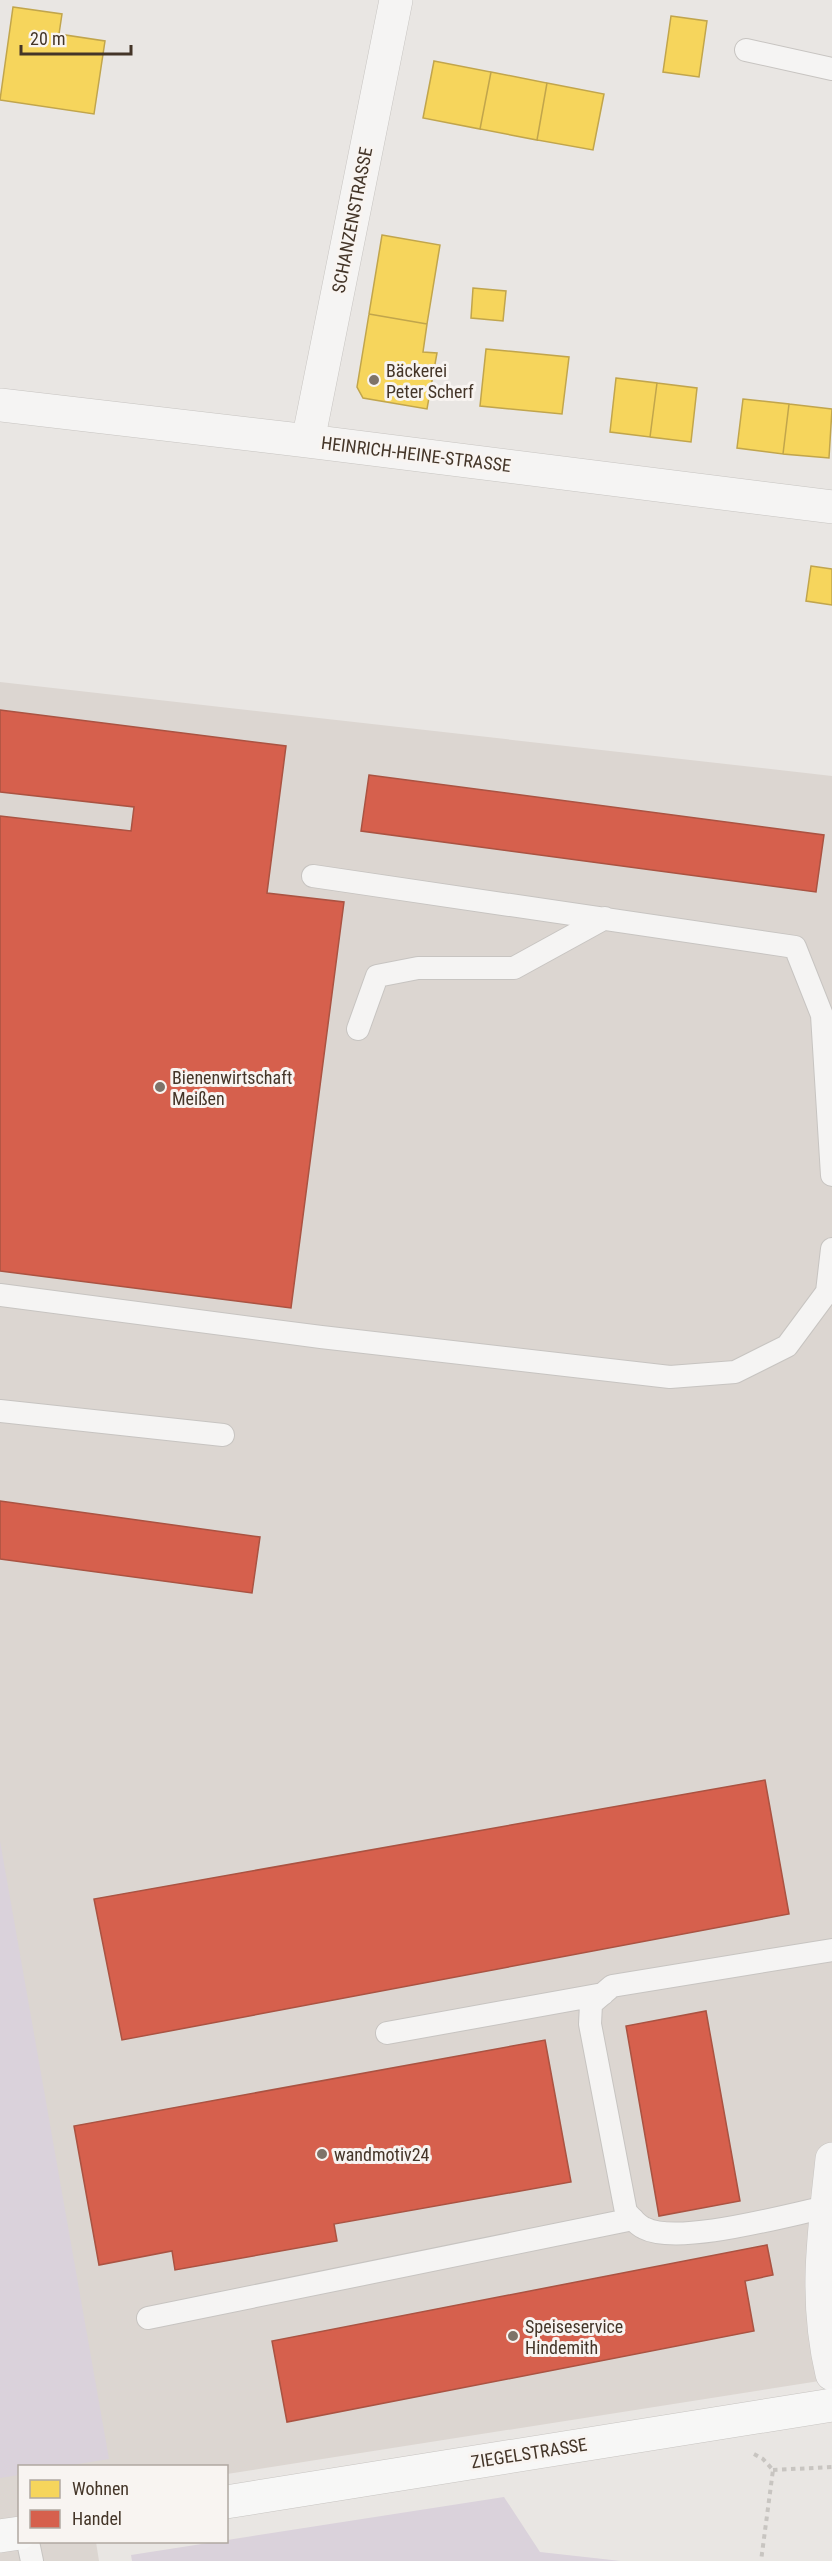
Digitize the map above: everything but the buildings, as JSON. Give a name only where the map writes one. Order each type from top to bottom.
[{"type":"street","name":"SCHANZENSTRASSE","points":[[308,441],[396,0]]},
{"type":"street","name":"HEINRICH-HEINE-STRASSE","points":[[0,405],[832,507]]},
{"type":"street","points":[[830,2180],[821,2262],[821,2294],[826,2349],[832,2374]]},
{"type":"street","name":"ZIEGELSTRASSE","points":[[228,2502],[832,2405]]},
{"type":"street","points":[[0,2536],[18,2533]]},
{"type":"lane","points":[[746,50],[832,69]]},
{"type":"lane","points":[[313,876],[795,947],[822,1015],[832,1175]]},
{"type":"lane","points":[[358,1029],[377,976],[418,968],[514,968],[605,918]]},
{"type":"lane","points":[[0,1295],[321,1337],[670,1377],[735,1372],[786,1346],[826,1292],[832,1249]]},
{"type":"lane","points":[[0,1412],[223,1434]]},
{"type":"lane","points":[[830,2180],[691,2233],[662,2233],[643,2228],[626,2212],[590,2024],[591,2004],[612,1986],[832,1950]]},
{"type":"lane","points":[[387,2033],[603,1994]]},
{"type":"lane","points":[[148,2318],[633,2219]]},
{"type":"lane","points":[[28,2543],[32,2561]]},
{"type":"path","points":[[734,2421],[741,2449],[763,2458],[773,2470],[761,2561]]},
{"type":"path","points":[[773,2470],[832,2467]]},
{"type":"shaded area","points":[[0,682],[832,776],[832,2379],[228,2474],[228,2465],[18,2465],[18,2543],[96,2543],[99,2561],[0,2561]]},
{"type":"shaded area","points":[[0,1841],[109,2459],[72,2465],[18,2465],[18,2475],[0,2478]]},
{"type":"shaded area","points":[[504,2497],[540,2552],[621,2561],[132,2561],[131,2555],[208,2543],[228,2543],[228,2540]]},
{"type":"place","name":"Bäckerei Peter Scherf","points":[[374,380]]},
{"type":"place","name":"Bienenwirtschaft Meißen","points":[[160,1087]]},
{"type":"place","name":"wandmotiv24","points":[[322,2154]]},
{"type":"place","name":"Speiseservice Hindemith","points":[[513,2336]]}]
